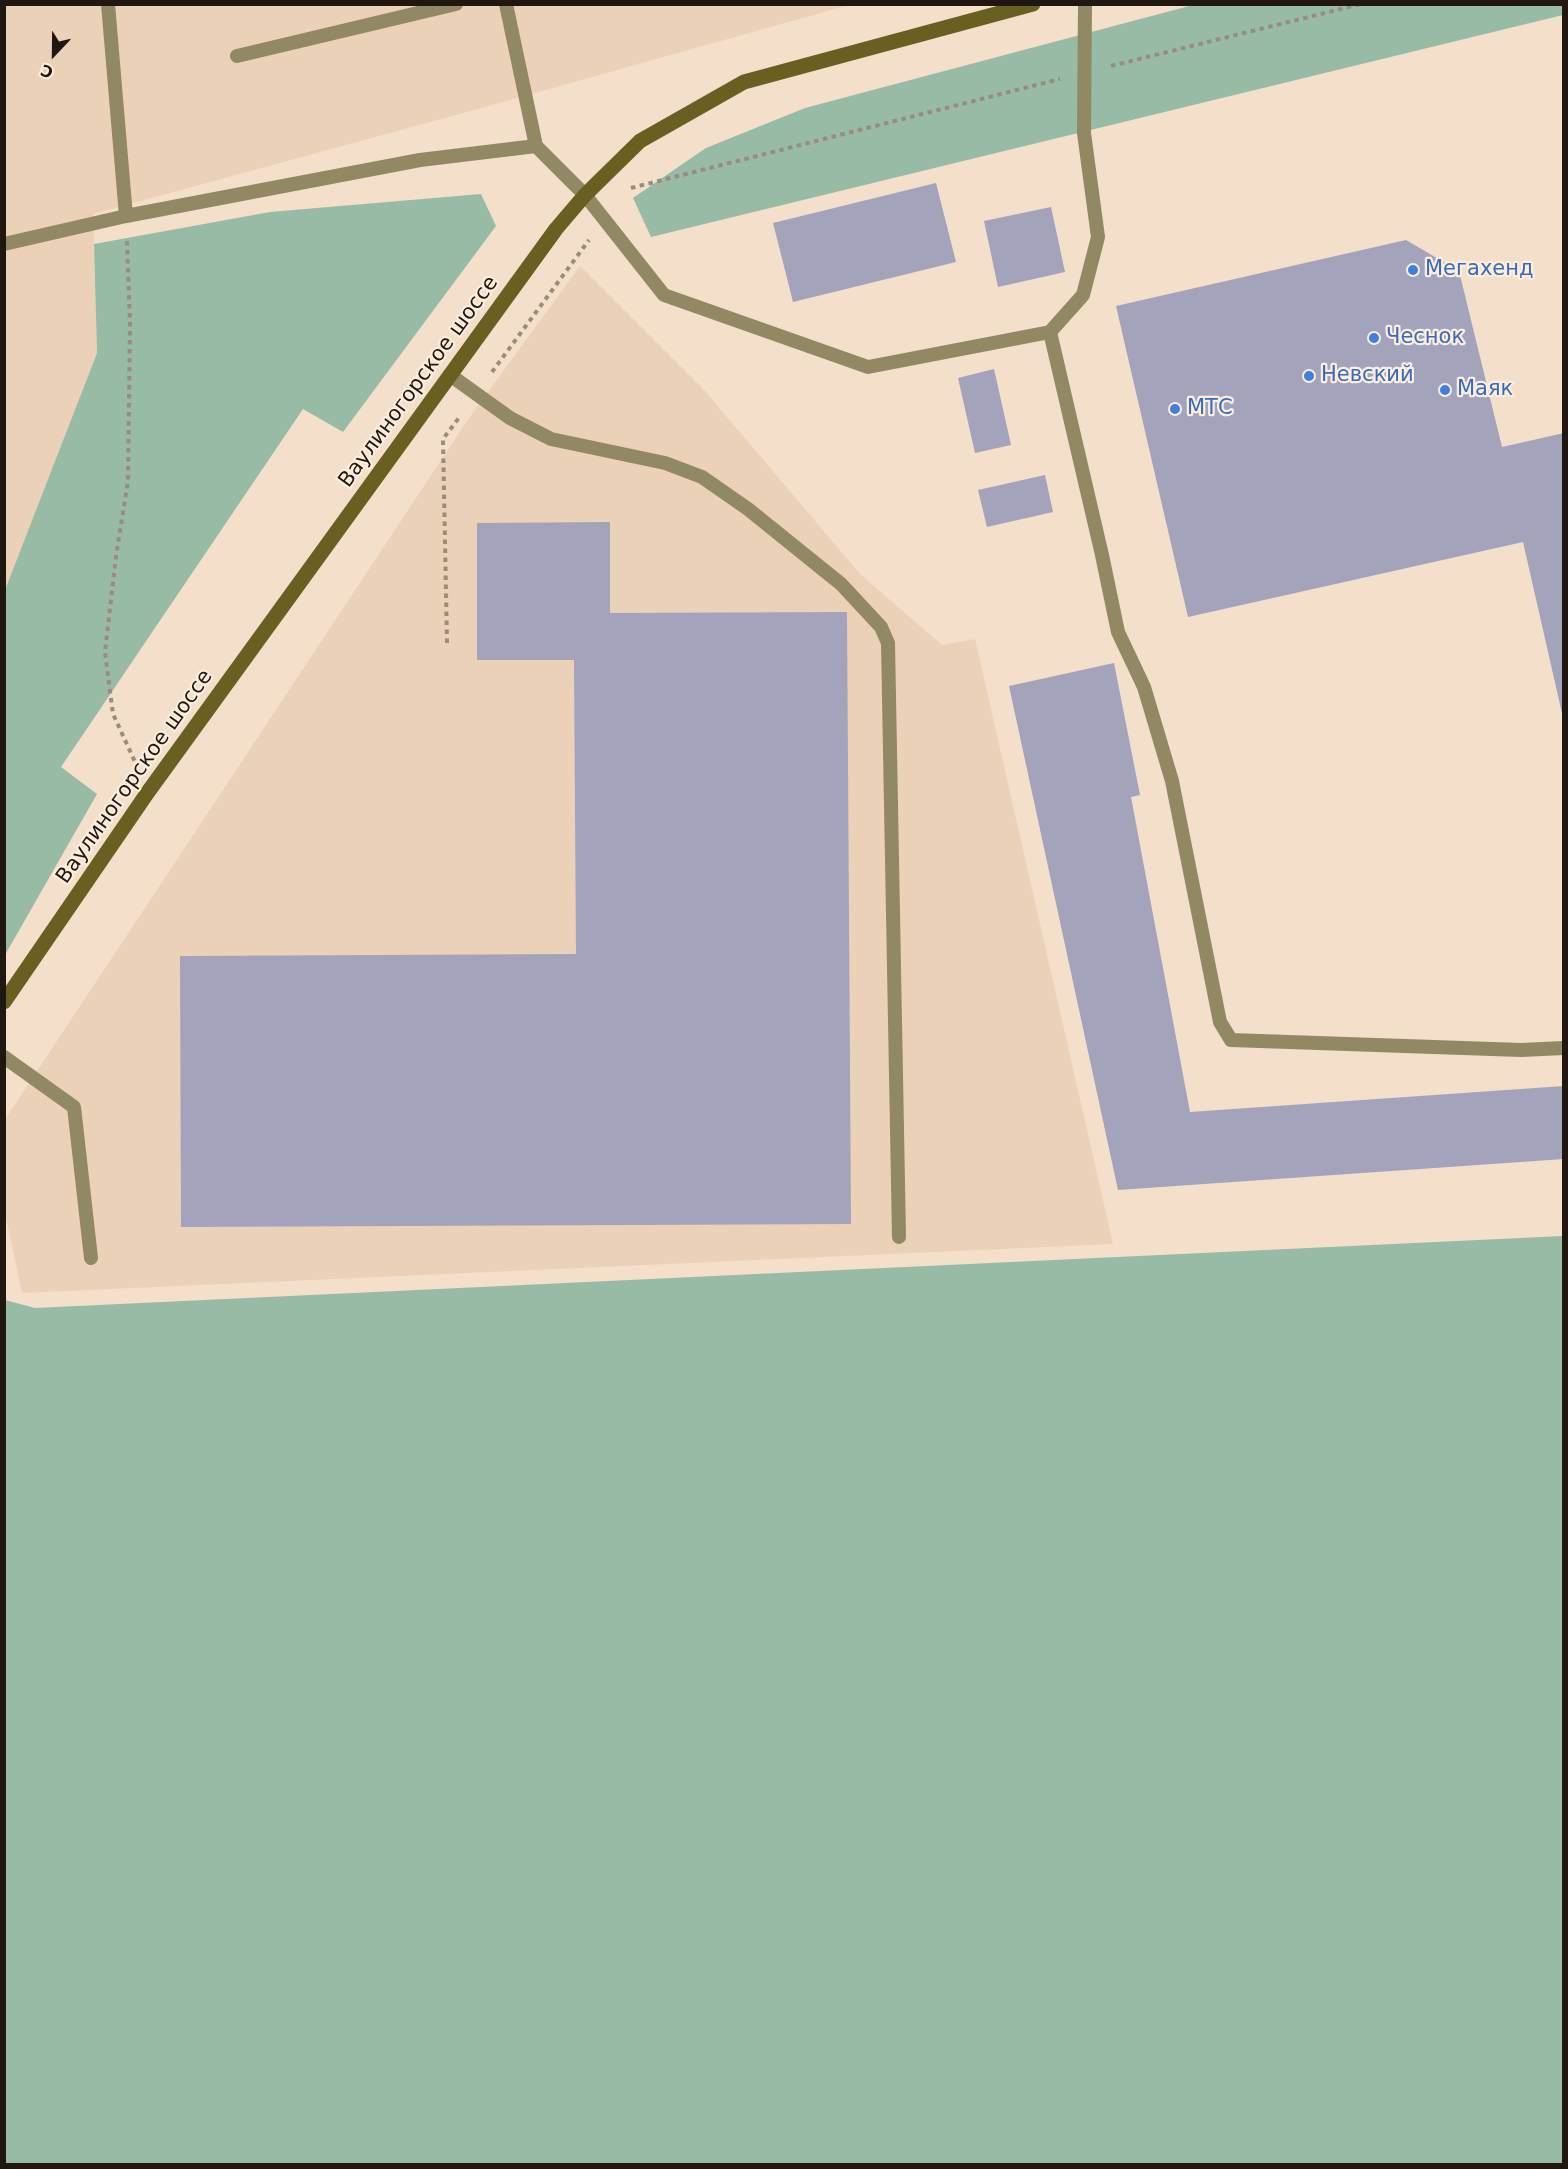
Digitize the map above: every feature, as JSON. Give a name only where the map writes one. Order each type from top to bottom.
[{"type":"street","name":"Ваулиногорское шоссе","points":[[4,1002],[148,792],[556,229],[585,195],[640,141],[744,82],[1033,4]]},
{"type":"lane","points":[[108,4],[126,216]]},
{"type":"lane","points":[[237,56],[456,4]]},
{"type":"lane","points":[[506,4],[536,146],[585,195],[664,295],[868,367],[1050,332],[1083,295],[1098,237],[1084,133],[1085,4]]},
{"type":"lane","points":[[4,244],[126,216],[420,160],[536,146]]},
{"type":"lane","points":[[1050,332],[1118,632],[1144,687],[1172,781],[1220,1022],[1231,1040],[1521,1050],[1563,1048]]},
{"type":"lane","points":[[450,375],[510,418],[550,439],[665,463],[702,477],[748,509],[841,584],[881,627],[888,643],[899,1237]]},
{"type":"lane","points":[[4,1057],[74,1107],[91,1258]]},
{"type":"path","points":[[447,643],[443,439],[573,259],[631,189],[1361,4]]},
{"type":"path","points":[[126,216],[130,323],[129,481],[116,556],[105,652],[113,714],[148,792]]},
{"type":"shaded area","points":[[5,5],[849,5],[93,214],[97,353],[5,590]]},
{"type":"shaded area","points":[[580,266],[705,391],[860,574],[942,645],[975,639],[1113,1244],[22,1293],[5,1213],[4,1121],[469,418]]},
{"type":"green space","points":[[1193,5],[1563,5],[1563,15],[651,237],[633,198],[706,148],[805,108]]},
{"type":"green space","points":[[481,194],[496,226],[343,432],[303,409],[61,767],[97,794],[5,955],[5,590],[97,353],[94,244],[270,212]]},
{"type":"green space","points":[[1563,1236],[1563,2164],[5,2164],[5,1300],[35,1308]]},
{"type":"building","points":[[936,183],[956,262],[793,302],[773,223]]},
{"type":"building","points":[[1051,207],[1065,272],[998,287],[984,221]]},
{"type":"building","name":"Невский","points":[[1406,240],[1459,271],[1502,447],[1564,433],[1564,722],[1523,542],[1188,617],[1116,306]]},
{"type":"building","points":[[994,369],[1011,445],[975,453],[958,378]]},
{"type":"building","points":[[1045,475],[1053,512],[987,527],[978,490]]},
{"type":"building","points":[[610,522],[610,613],[847,612],[851,1224],[181,1227],[180,956],[576,954],[574,660],[477,660],[477,523]]},
{"type":"building","points":[[1114,663],[1140,795],[1131,797],[1190,1112],[1564,1086],[1564,1159],[1118,1190],[1009,686]]},
{"type":"place","name":"Мегахенд","points":[[1413,270]]},
{"type":"place","name":"Чеснок","points":[[1374,338]]},
{"type":"place","name":"Невский","points":[[1309,376]]},
{"type":"place","name":"Маяк","points":[[1445,390]]},
{"type":"place","name":"МТС","points":[[1175,409]]}]
